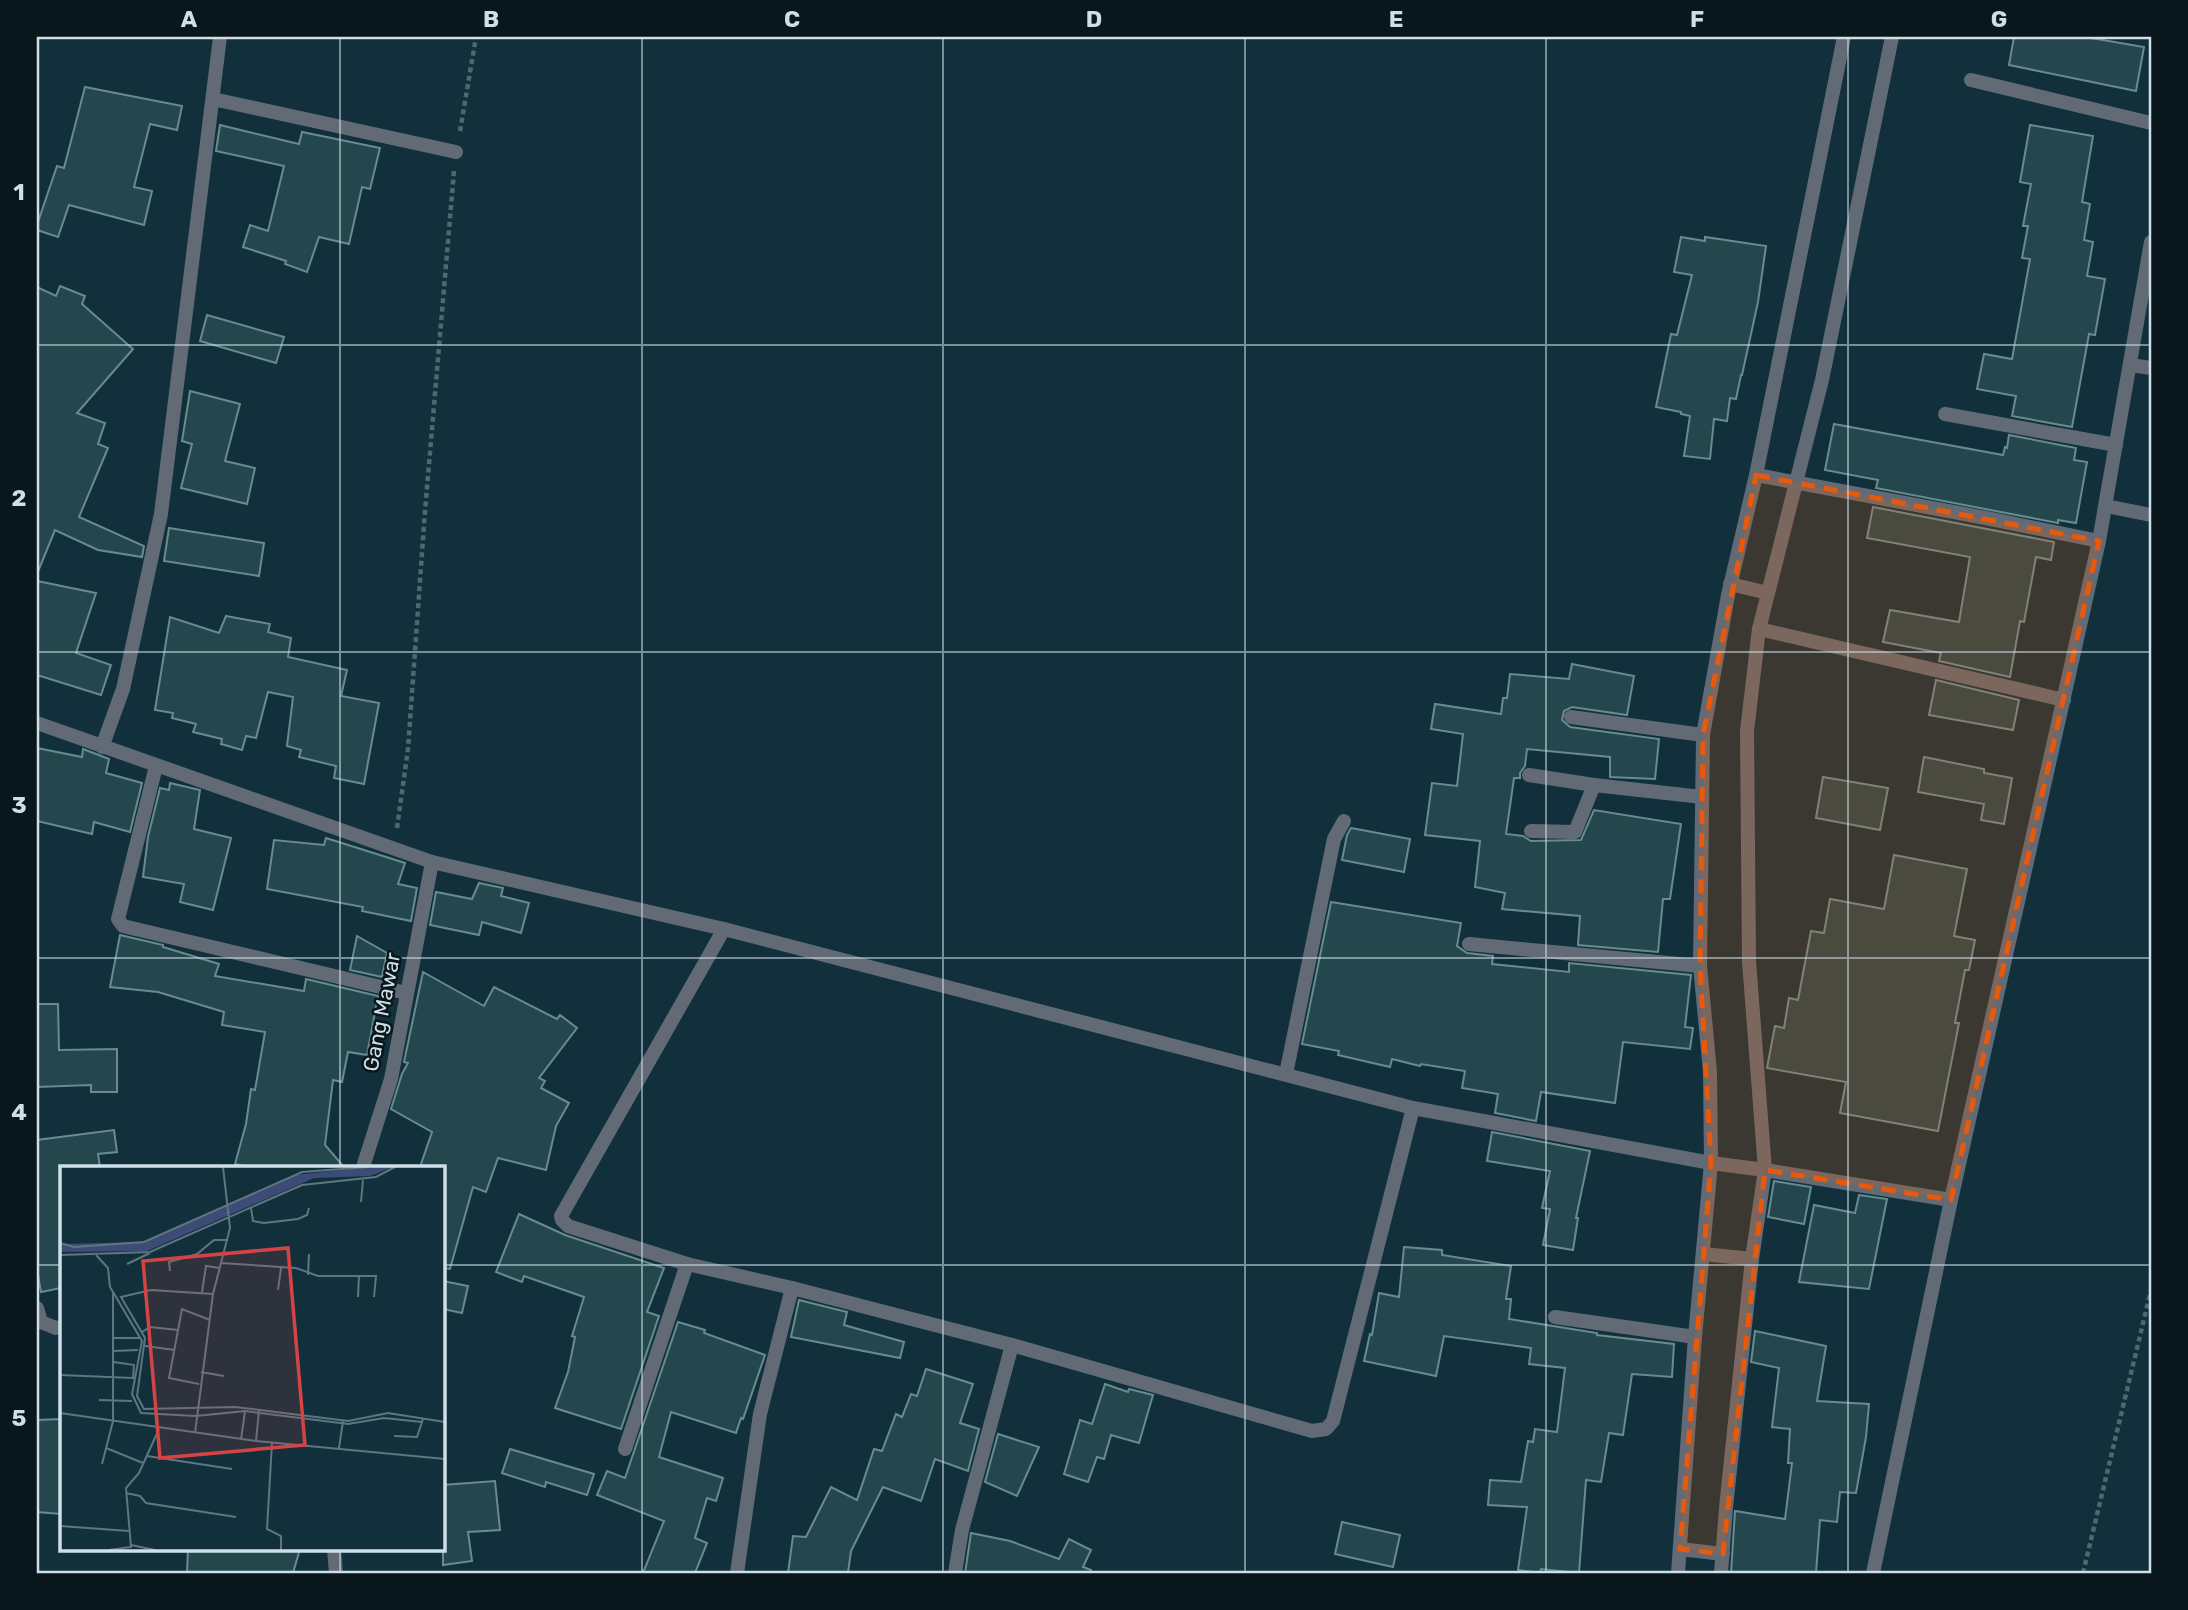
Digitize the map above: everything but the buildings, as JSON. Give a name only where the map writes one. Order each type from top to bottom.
[{"type":"street","points":[[102,747],[123,689],[161,514],[220,37]]},
{"type":"street","points":[[1678,1573],[1683,1549],[1695,1337],[1709,1255],[1710,1072],[1700,966],[1703,735],[1734,585],[1761,476],[1844,37]]},
{"type":"street","points":[[1721,1573],[1719,1554],[1726,1508],[1748,1259],[1760,1169],[1749,961],[1748,731],[1759,629],[1764,593],[1822,380],[1892,37]]},
{"type":"street","points":[[1971,80],[2151,122]]},
{"type":"street","points":[[214,99],[456,152]]},
{"type":"street","points":[[1873,1573],[1951,1199],[2099,541],[2151,242]]},
{"type":"street","points":[[2130,365],[2151,368]]},
{"type":"street","points":[[1945,414],[2116,445]]},
{"type":"street","points":[[1761,476],[2099,541]]},
{"type":"street","points":[[2106,506],[2151,515]]},
{"type":"street","points":[[1734,585],[1764,593]]},
{"type":"street","points":[[1759,629],[2064,700]]},
{"type":"street","points":[[1571,717],[1703,735]]},
{"type":"street","points":[[37,723],[432,862],[724,929],[1413,1108],[1728,1166],[1951,1199]]},
{"type":"street","points":[[156,766],[118,919],[123,926],[407,993]]},
{"type":"street","points":[[1529,775],[1702,797]]},
{"type":"street","points":[[1531,831],[1575,832],[1594,785]]},
{"type":"street","points":[[1286,1074],[1334,839],[1344,821]]},
{"type":"street","name":"Gang Mawar","points":[[363,1166],[391,1079],[432,862]]},
{"type":"street","points":[[724,929],[561,1216],[568,1226],[687,1264],[792,1288],[1012,1345],[1312,1432],[1326,1429],[1333,1421],[1413,1108]]},
{"type":"street","points":[[1469,944],[1700,966]]},
{"type":"street","points":[[1709,1255],[1748,1259]]},
{"type":"street","points":[[625,1449],[687,1264]]},
{"type":"street","points":[[737,1573],[760,1414],[792,1288]]},
{"type":"street","points":[[37,1308],[41,1322],[60,1327]]},
{"type":"street","points":[[1555,1317],[1695,1337]]},
{"type":"street","points":[[955,1573],[962,1530],[1012,1345]]},
{"type":"street","points":[[1683,1549],[1719,1554]]},
{"type":"street","points":[[334,1550],[336,1573]]},
{"type":"path","points":[[394,850],[408,749],[425,511],[456,152],[476,37]]},
{"type":"path","points":[[2084,1573],[2151,1290]]},
{"type":"highlighted area","points":[[1756,475],[2099,541],[1951,1200],[1765,1170],[1723,1554],[1680,1549],[1711,1163],[1700,966],[1703,735]]}]
